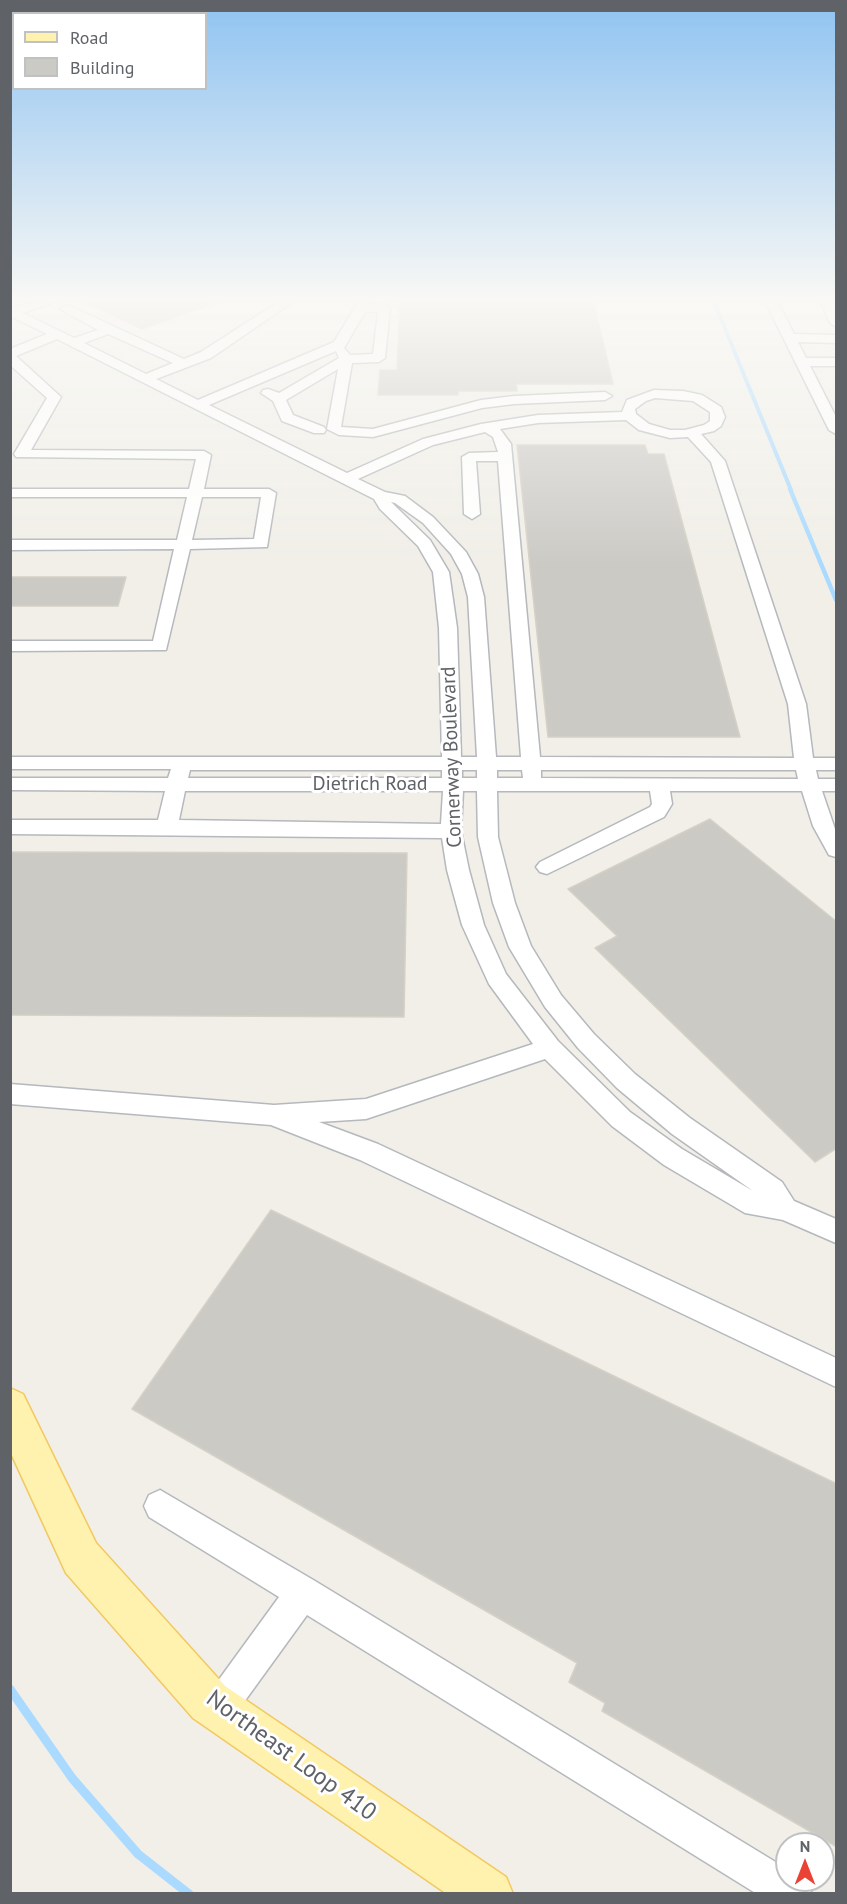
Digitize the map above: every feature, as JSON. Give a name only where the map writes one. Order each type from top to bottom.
[{"type":"main road","name":"Northeast Loop 410","points":[[10,1407],[81,1558],[208,1702],[489,1893]]},
{"type":"street","points":[[16,454],[54,397],[44,388]]},
{"type":"street","name":"Cornerway Boulevard","points":[[167,388],[381,496],[400,499],[428,520],[458,552],[470,574],[476,597],[487,763],[488,837],[504,903],[520,948],[553,1001],[586,1041],[626,1081],[681,1126],[773,1190],[785,1209]]},
{"type":"street","points":[[199,404],[237,388]]},
{"type":"street","points":[[257,388],[279,399],[287,418],[319,430]]},
{"type":"street","points":[[279,399],[298,388]]},
{"type":"street","points":[[341,388],[334,429],[339,432],[373,433],[481,404],[514,400],[605,396]]},
{"type":"street","points":[[815,388],[837,430]]},
{"type":"street","points":[[668,394],[698,398],[716,410],[718,417],[716,423],[709,428],[692,433],[656,431],[634,422],[629,416],[628,409],[632,403],[641,398],[668,394]]},
{"type":"street","points":[[514,400],[522,421]]},
{"type":"street","points":[[348,478],[428,442],[488,427],[568,417],[629,416]]},
{"type":"street","points":[[283,446],[336,422]]},
{"type":"street","points":[[488,427],[499,435],[504,444],[533,785]]},
{"type":"street","points":[[692,433],[718,461],[797,704],[804,764],[810,785],[823,826],[837,850]]},
{"type":"street","points":[[10,646],[160,646],[204,455],[16,454]]},
{"type":"street","points":[[472,514],[469,456],[505,456]]},
{"type":"street","points":[[10,493],[269,493],[261,544],[10,544]]},
{"type":"street","name":"Cornerway Boulevard","points":[[381,496],[385,506],[424,543],[441,572],[448,628],[453,784],[452,831],[458,870],[473,925],[497,978],[549,1048],[621,1119],[673,1157],[754,1205],[785,1209],[837,1231]]},
{"type":"street","points":[[167,827],[181,762]]},
{"type":"street","name":"Dietrich Road","points":[[10,763],[837,764]]},
{"type":"street","name":"Dietrich Road","points":[[10,784],[837,784]]},
{"type":"street","points":[[547,867],[657,812],[662,804],[659,785]]},
{"type":"street","points":[[10,827],[452,831]]},
{"type":"street","points":[[10,1094],[272,1115],[366,1109],[549,1048]]},
{"type":"street","points":[[272,1115],[369,1152],[837,1373]]},
{"type":"street","points":[[160,1506],[793,1893]]},
{"type":"street","points":[[219,1708],[303,1593]]},
{"type":"building","points":[[379,388],[517,388],[517,391],[458,391],[458,395],[378,395]]},
{"type":"building","points":[[517,445],[645,445],[648,454],[664,454],[740,737],[548,737]]},
{"type":"building","points":[[10,577],[126,577],[118,606],[10,606]]},
{"type":"building","points":[[710,819],[837,922],[837,1148],[815,1162],[595,948],[617,936],[568,889]]},
{"type":"building","points":[[10,852],[407,853],[404,1017],[10,1015]]},
{"type":"building","points":[[271,1210],[837,1484],[837,1847],[835,1846],[835,1832],[811,1832],[602,1711],[605,1703],[569,1682],[577,1663],[132,1409]]},
{"type":"waterway","points":[[749,388],[791,490]]},
{"type":"waterway","points":[[790,489],[836,600]]},
{"type":"waterway","points":[[10,1689],[72,1778],[138,1854],[189,1894]]}]
